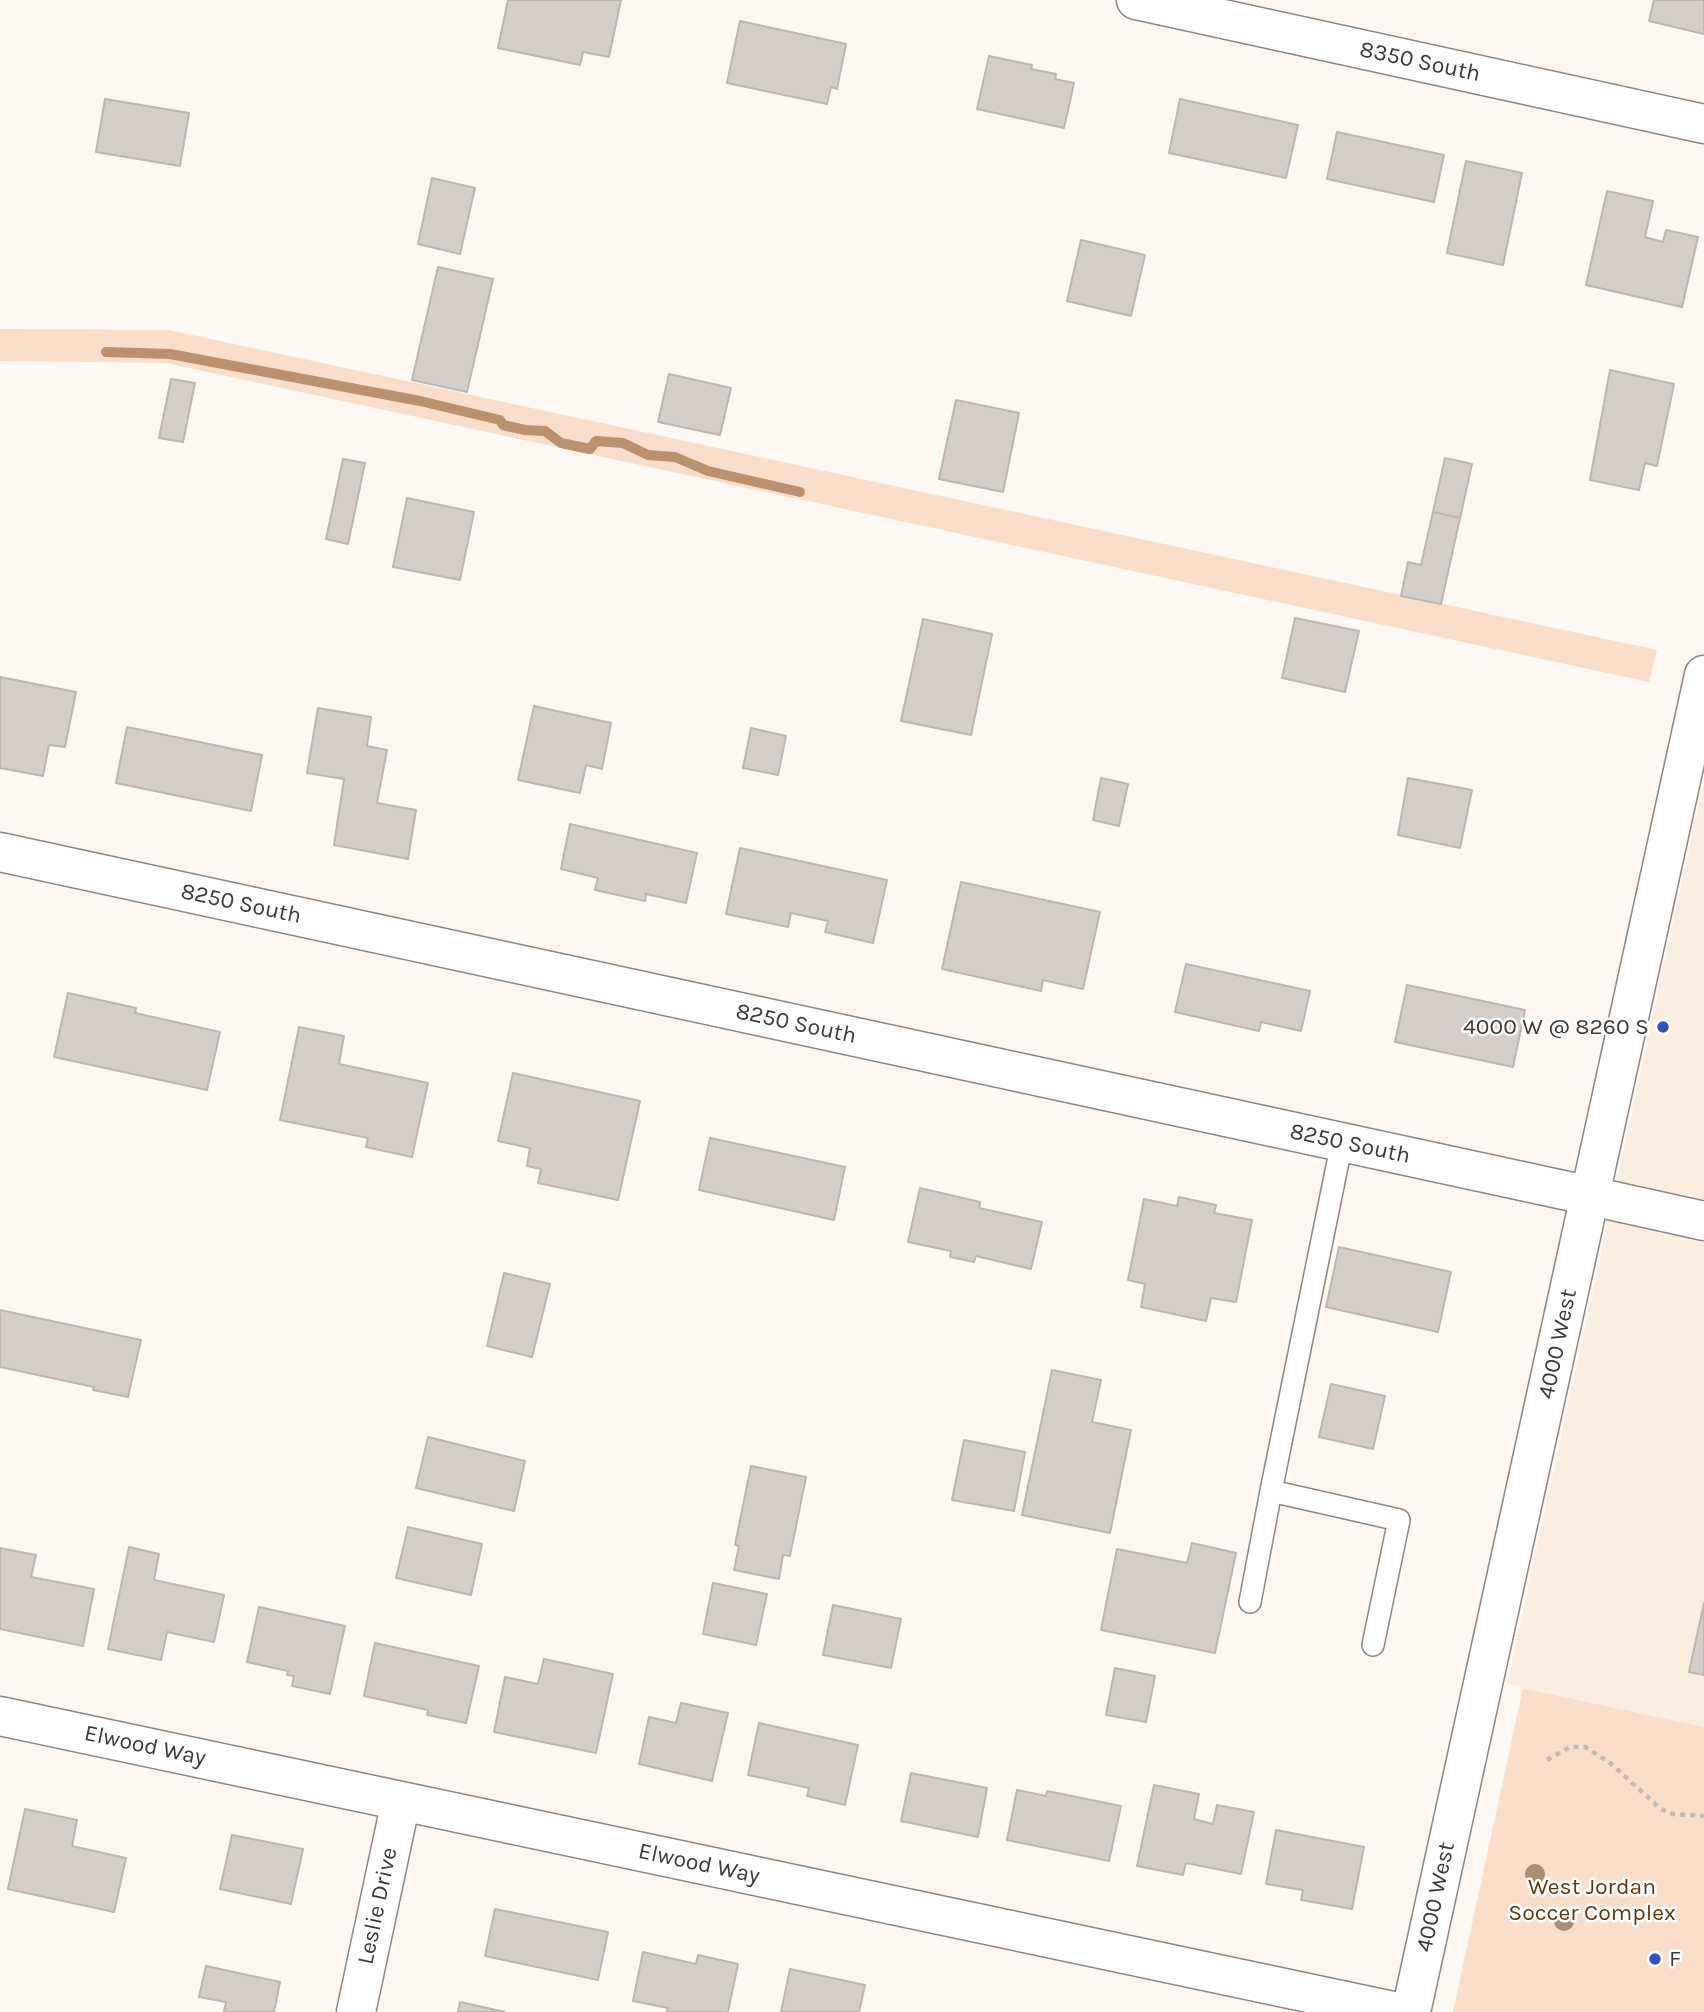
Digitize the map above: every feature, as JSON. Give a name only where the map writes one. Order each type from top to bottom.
[{"type":"street","name":"8350 South","points":[[1136,0],[1704,124]]},
{"type":"street","name":"4000 West","points":[[1411,2012],[1591,1196],[1697,745],[1704,675]]},
{"type":"street","name":"8250 South","points":[[0,852],[1704,1221]]},
{"type":"street","name":"Elwood Way","points":[[0,1716],[1398,2012]]},
{"type":"street","name":"Leslie Drive","points":[[356,2012],[401,1801]]},
{"type":"lane","points":[[1250,1602],[1342,1142]]},
{"type":"lane","points":[[1271,1491],[1399,1520],[1373,1645]]},
{"type":"path","points":[[1547,1760],[1570,1747],[1585,1747],[1609,1762],[1661,1809],[1672,1814],[1704,1816]]},
{"type":"shaded area","points":[[1704,781],[1704,1727],[1507,1684]]},
{"type":"green space","points":[[0,329],[169,330],[1657,650],[1649,682],[166,363],[0,361]]},
{"type":"green space","name":"West Jordan Soccer Complex","points":[[1523,1688],[1704,1727],[1704,2012],[1453,2012]]},
{"type":"building","points":[[508,0],[621,0],[609,57],[583,52],[580,65],[498,48]]},
{"type":"building","points":[[1654,0],[1704,0],[1704,34],[1649,21]]},
{"type":"building","points":[[740,21],[846,44],[837,89],[831,87],[827,104],[727,83]]},
{"type":"building","points":[[989,56],[1032,65],[1031,69],[1056,74],[1055,79],[1074,83],[1064,128],[977,109]]},
{"type":"building","points":[[105,99],[189,113],[180,166],[96,152]]},
{"type":"building","points":[[1180,99],[1298,125],[1286,178],[1169,153]]},
{"type":"building","points":[[1337,132],[1444,155],[1434,202],[1327,179]]},
{"type":"building","points":[[1466,161],[1522,173],[1503,265],[1447,253]]},
{"type":"building","points":[[432,178],[475,188],[460,254],[418,244]]},
{"type":"building","points":[[1607,191],[1653,201],[1645,237],[1663,242],[1666,230],[1698,237],[1682,307],[1586,285]]},
{"type":"building","points":[[1081,240],[1145,255],[1131,316],[1067,301]]},
{"type":"building","points":[[438,267],[493,279],[467,392],[412,380]]},
{"type":"building","points":[[1610,370],[1674,384],[1657,466],[1645,463],[1639,490],[1590,480]]},
{"type":"building","points":[[669,374],[731,388],[720,435],[658,422]]},
{"type":"building","points":[[171,379],[195,383],[183,442],[159,438]]},
{"type":"building","points":[[956,400],[1019,413],[1003,492],[939,479]]},
{"type":"building","points":[[1445,458],[1472,464],[1460,518],[1433,512]]},
{"type":"building","points":[[343,459],[365,463],[348,544],[326,539]]},
{"type":"building","points":[[407,498],[474,512],[460,580],[393,567]]},
{"type":"building","points":[[1433,512],[1460,518],[1441,604],[1401,596],[1408,562],[1421,565]]},
{"type":"building","points":[[1295,618],[1359,631],[1345,692],[1282,678]]},
{"type":"building","points":[[923,619],[992,634],[971,735],[901,721]]},
{"type":"building","points":[[0,677],[76,692],[65,747],[49,745],[43,776],[0,768]]},
{"type":"building","points":[[534,706],[611,723],[602,769],[586,765],[580,793],[518,780]]},
{"type":"building","points":[[318,708],[371,717],[367,746],[387,750],[377,803],[416,810],[408,859],[334,845],[344,779],[307,773]]},
{"type":"building","points":[[127,727],[262,755],[251,811],[116,783]]},
{"type":"building","points":[[751,728],[786,736],[778,775],[743,768]]},
{"type":"building","points":[[1101,778],[1128,784],[1119,826],[1093,820]]},
{"type":"building","points":[[1408,778],[1472,790],[1460,848],[1398,835]]},
{"type":"building","points":[[570,824],[697,853],[686,903],[646,894],[645,901],[595,890],[598,878],[561,869]]},
{"type":"building","points":[[740,848],[887,880],[873,943],[825,932],[828,921],[791,913],[788,927],[726,914]]},
{"type":"building","points":[[961,882],[1100,912],[1083,989],[1043,980],[1041,991],[942,969]]},
{"type":"building","points":[[1186,964],[1310,991],[1301,1031],[1261,1022],[1259,1031],[1175,1012]]},
{"type":"building","points":[[1407,985],[1525,1010],[1513,1067],[1395,1042]]},
{"type":"building","points":[[68,993],[136,1008],[135,1013],[220,1032],[207,1090],[54,1057]]},
{"type":"building","points":[[299,1027],[344,1036],[339,1064],[428,1083],[412,1157],[366,1147],[368,1138],[280,1120]]},
{"type":"building","points":[[513,1073],[640,1101],[618,1200],[538,1183],[541,1169],[527,1166],[530,1148],[498,1141]]},
{"type":"building","points":[[710,1138],[845,1167],[834,1220],[699,1190]]},
{"type":"building","points":[[920,1188],[980,1202],[979,1208],[1042,1222],[1031,1269],[976,1256],[974,1262],[950,1257],[951,1251],[908,1242]]},
{"type":"building","points":[[1179,1197],[1216,1205],[1214,1213],[1252,1220],[1236,1302],[1211,1298],[1206,1321],[1141,1307],[1145,1284],[1128,1280],[1144,1199],[1177,1206]]},
{"type":"building","points":[[1339,1247],[1451,1272],[1438,1332],[1326,1307]]},
{"type":"building","points":[[504,1273],[550,1284],[532,1357],[487,1346]]},
{"type":"building","points":[[0,1310],[141,1340],[128,1397],[0,1367]]},
{"type":"building","points":[[1052,1370],[1101,1380],[1092,1422],[1131,1430],[1110,1533],[1022,1515]]},
{"type":"building","points":[[1331,1384],[1385,1396],[1373,1449],[1319,1437]]},
{"type":"building","points":[[428,1437],[525,1461],[514,1511],[416,1488]]},
{"type":"building","points":[[964,1440],[1025,1452],[1014,1511],[952,1500]]},
{"type":"building","points":[[751,1466],[806,1477],[790,1556],[783,1555],[779,1579],[734,1570],[739,1546],[735,1545]]},
{"type":"building","points":[[408,1527],[482,1544],[471,1595],[396,1578]]},
{"type":"building","points":[[1192,1543],[1236,1553],[1215,1653],[1101,1630],[1117,1549],[1187,1563]]},
{"type":"building","points":[[129,1547],[159,1554],[154,1580],[224,1595],[214,1642],[167,1632],[161,1660],[108,1649]]},
{"type":"building","points":[[0,1548],[36,1555],[31,1577],[94,1589],[83,1646],[0,1629]]},
{"type":"building","points":[[713,1583],[767,1594],[756,1645],[703,1634]]},
{"type":"building","points":[[1704,1603],[1704,1675],[1689,1672]]},
{"type":"building","points":[[833,1605],[901,1619],[891,1668],[823,1655]]},
{"type":"building","points":[[259,1607],[345,1626],[330,1694],[292,1686],[294,1676],[287,1675],[288,1671],[247,1662]]},
{"type":"building","points":[[375,1643],[479,1666],[466,1723],[427,1715],[428,1710],[364,1696]]},
{"type":"building","points":[[544,1659],[613,1674],[596,1753],[494,1732],[505,1677],[538,1684]]},
{"type":"building","points":[[1115,1668],[1155,1676],[1146,1722],[1106,1715]]},
{"type":"building","points":[[681,1703],[728,1713],[712,1781],[639,1764],[649,1717],[676,1723]]},
{"type":"building","points":[[759,1723],[858,1745],[845,1805],[807,1796],[809,1788],[748,1775]]},
{"type":"building","points":[[911,1773],[987,1788],[978,1837],[901,1821]]},
{"type":"building","points":[[1154,1785],[1199,1794],[1194,1819],[1213,1824],[1217,1805],[1254,1812],[1241,1874],[1186,1863],[1183,1875],[1137,1866]]},
{"type":"building","points":[[1017,1790],[1046,1796],[1047,1791],[1121,1806],[1109,1861],[1007,1840]]},
{"type":"building","points":[[25,1809],[77,1820],[72,1846],[126,1858],[114,1912],[8,1889]]},
{"type":"building","points":[[1276,1830],[1364,1847],[1352,1909],[1301,1900],[1303,1890],[1266,1884]]},
{"type":"building","points":[[232,1835],[303,1849],[291,1904],[220,1889]]},
{"type":"building","points":[[495,1909],[608,1932],[598,1980],[485,1956]]},
{"type":"building","points":[[643,1952],[696,1964],[698,1955],[738,1964],[728,2012],[667,2012],[668,2008],[633,2001]]},
{"type":"building","points":[[206,1966],[280,1982],[274,2012],[224,2012],[226,2002],[199,1997]]},
{"type":"building","points":[[790,1969],[865,1985],[859,2012],[781,2012]]},
{"type":"building","points":[[460,2002],[505,2012],[458,2012]]},
{"type":"waterway","points":[[106,352],[170,354],[420,401],[500,420],[503,425],[545,431],[561,443],[590,449],[596,441],[623,443],[648,455],[675,457],[708,471],[800,492]]},
{"type":"place","name":"4000 W @ 8260 S","points":[[1663,1027]]},
{"type":"place","name":"F","points":[[1655,1959]]}]
